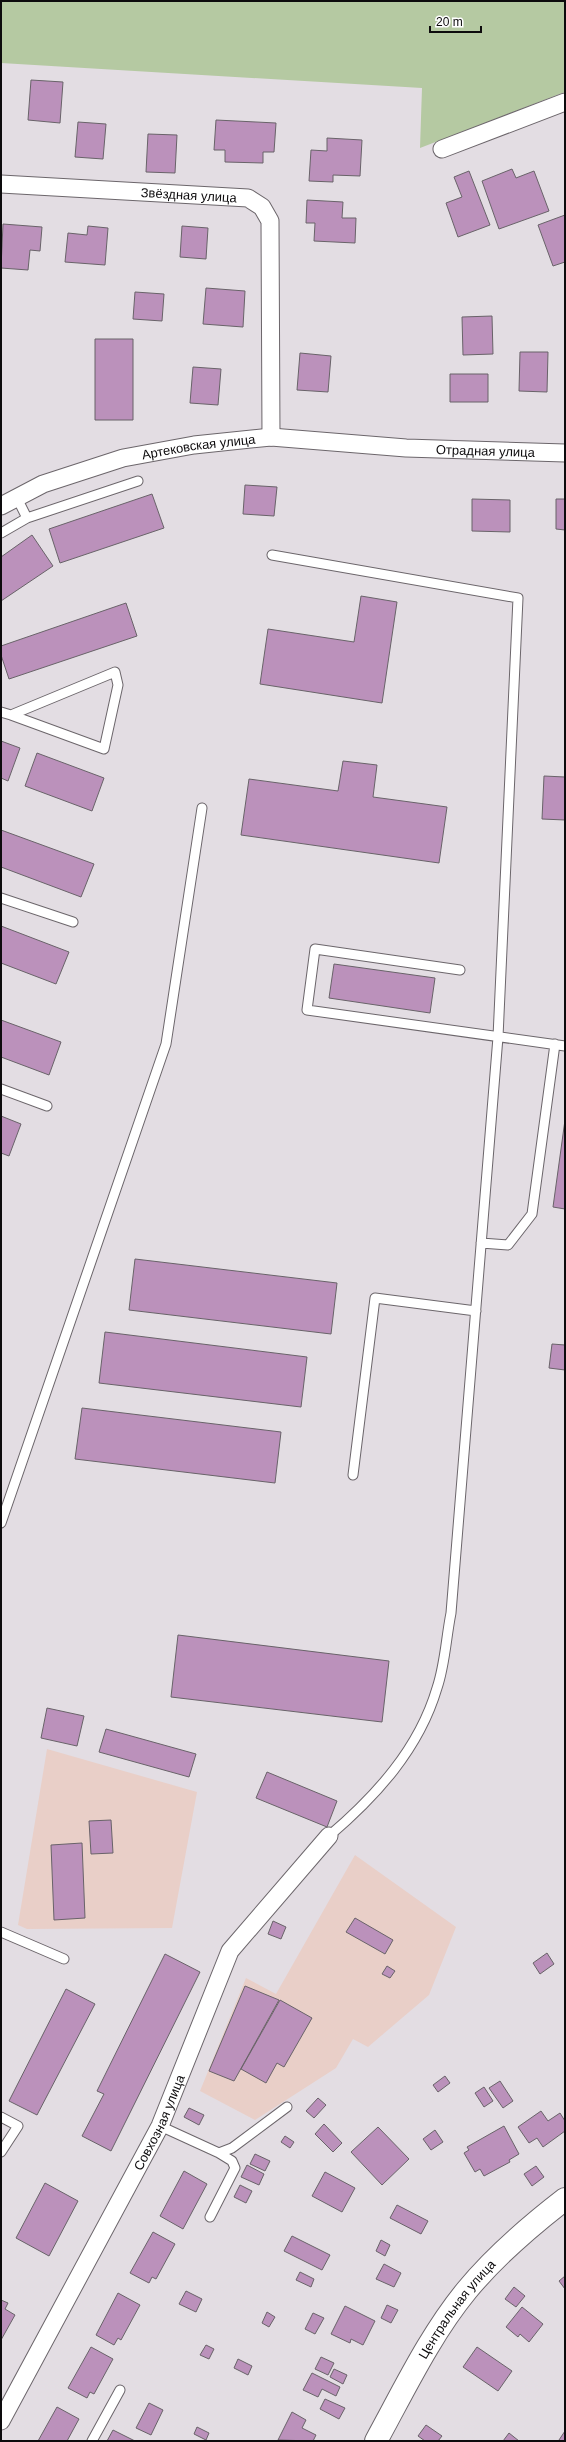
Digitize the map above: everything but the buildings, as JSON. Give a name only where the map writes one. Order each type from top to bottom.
[{"type":"street","points":[[442,149],[565,102]]},
{"type":"street","name":"Звёздная улица","points":[[1,184],[248,198],[262,207],[270,222],[271,437]]},
{"type":"street","name":"Артековская улица","points":[[1,506],[43,484],[123,458],[194,446],[271,437],[406,448]]},
{"type":"street","name":"Отрадная улица","points":[[406,448],[565,453]]},
{"type":"street","name":"Совхозная улица","points":[[1,2421],[160,2126],[230,1952],[329,1836]]},
{"type":"street","name":"Центральная улица","points":[[376,2441],[434,2336],[467,2290],[498,2257],[565,2199]]},
{"type":"lane","points":[[1,533],[27,518],[138,481]]},
{"type":"lane","points":[[17,498],[27,518]]},
{"type":"lane","points":[[272,555],[518,598],[498,1037],[451,1613],[438,1688],[425,1721],[404,1758],[365,1805],[329,1836]]},
{"type":"lane","points":[[1,712],[104,749],[118,686],[115,672],[11,715]]},
{"type":"lane","points":[[1,1523],[166,1044],[202,808]]},
{"type":"lane","points":[[1,898],[73,922]]},
{"type":"lane","points":[[460,970],[315,950],[307,1010],[565,1046]]},
{"type":"lane","points":[[481,1243],[508,1245],[532,1214],[555,1044]]},
{"type":"lane","points":[[1,1089],[47,1106]]},
{"type":"lane","points":[[353,1475],[375,1298],[476,1311]]},
{"type":"lane","points":[[1,1932],[64,1959]]},
{"type":"lane","points":[[219,2153],[232,2148],[287,2107]]},
{"type":"lane","points":[[1,2117],[18,2126],[1,2152]]},
{"type":"lane","points":[[160,2126],[219,2153],[232,2161],[235,2168],[210,2218]]},
{"type":"lane","points":[[92,2441],[120,2390]]},
{"type":"shaded area","points":[[47,1749],[197,1792],[172,1928],[27,1929],[18,1925]]},
{"type":"shaded area","points":[[355,1855],[456,1927],[429,1995],[368,2047],[353,2039],[336,2068],[255,2120],[200,2091],[246,1978],[276,1994]]},
{"type":"green space","points":[[1,1],[565,1],[565,92],[420,148],[422,88],[1,63]]}]
